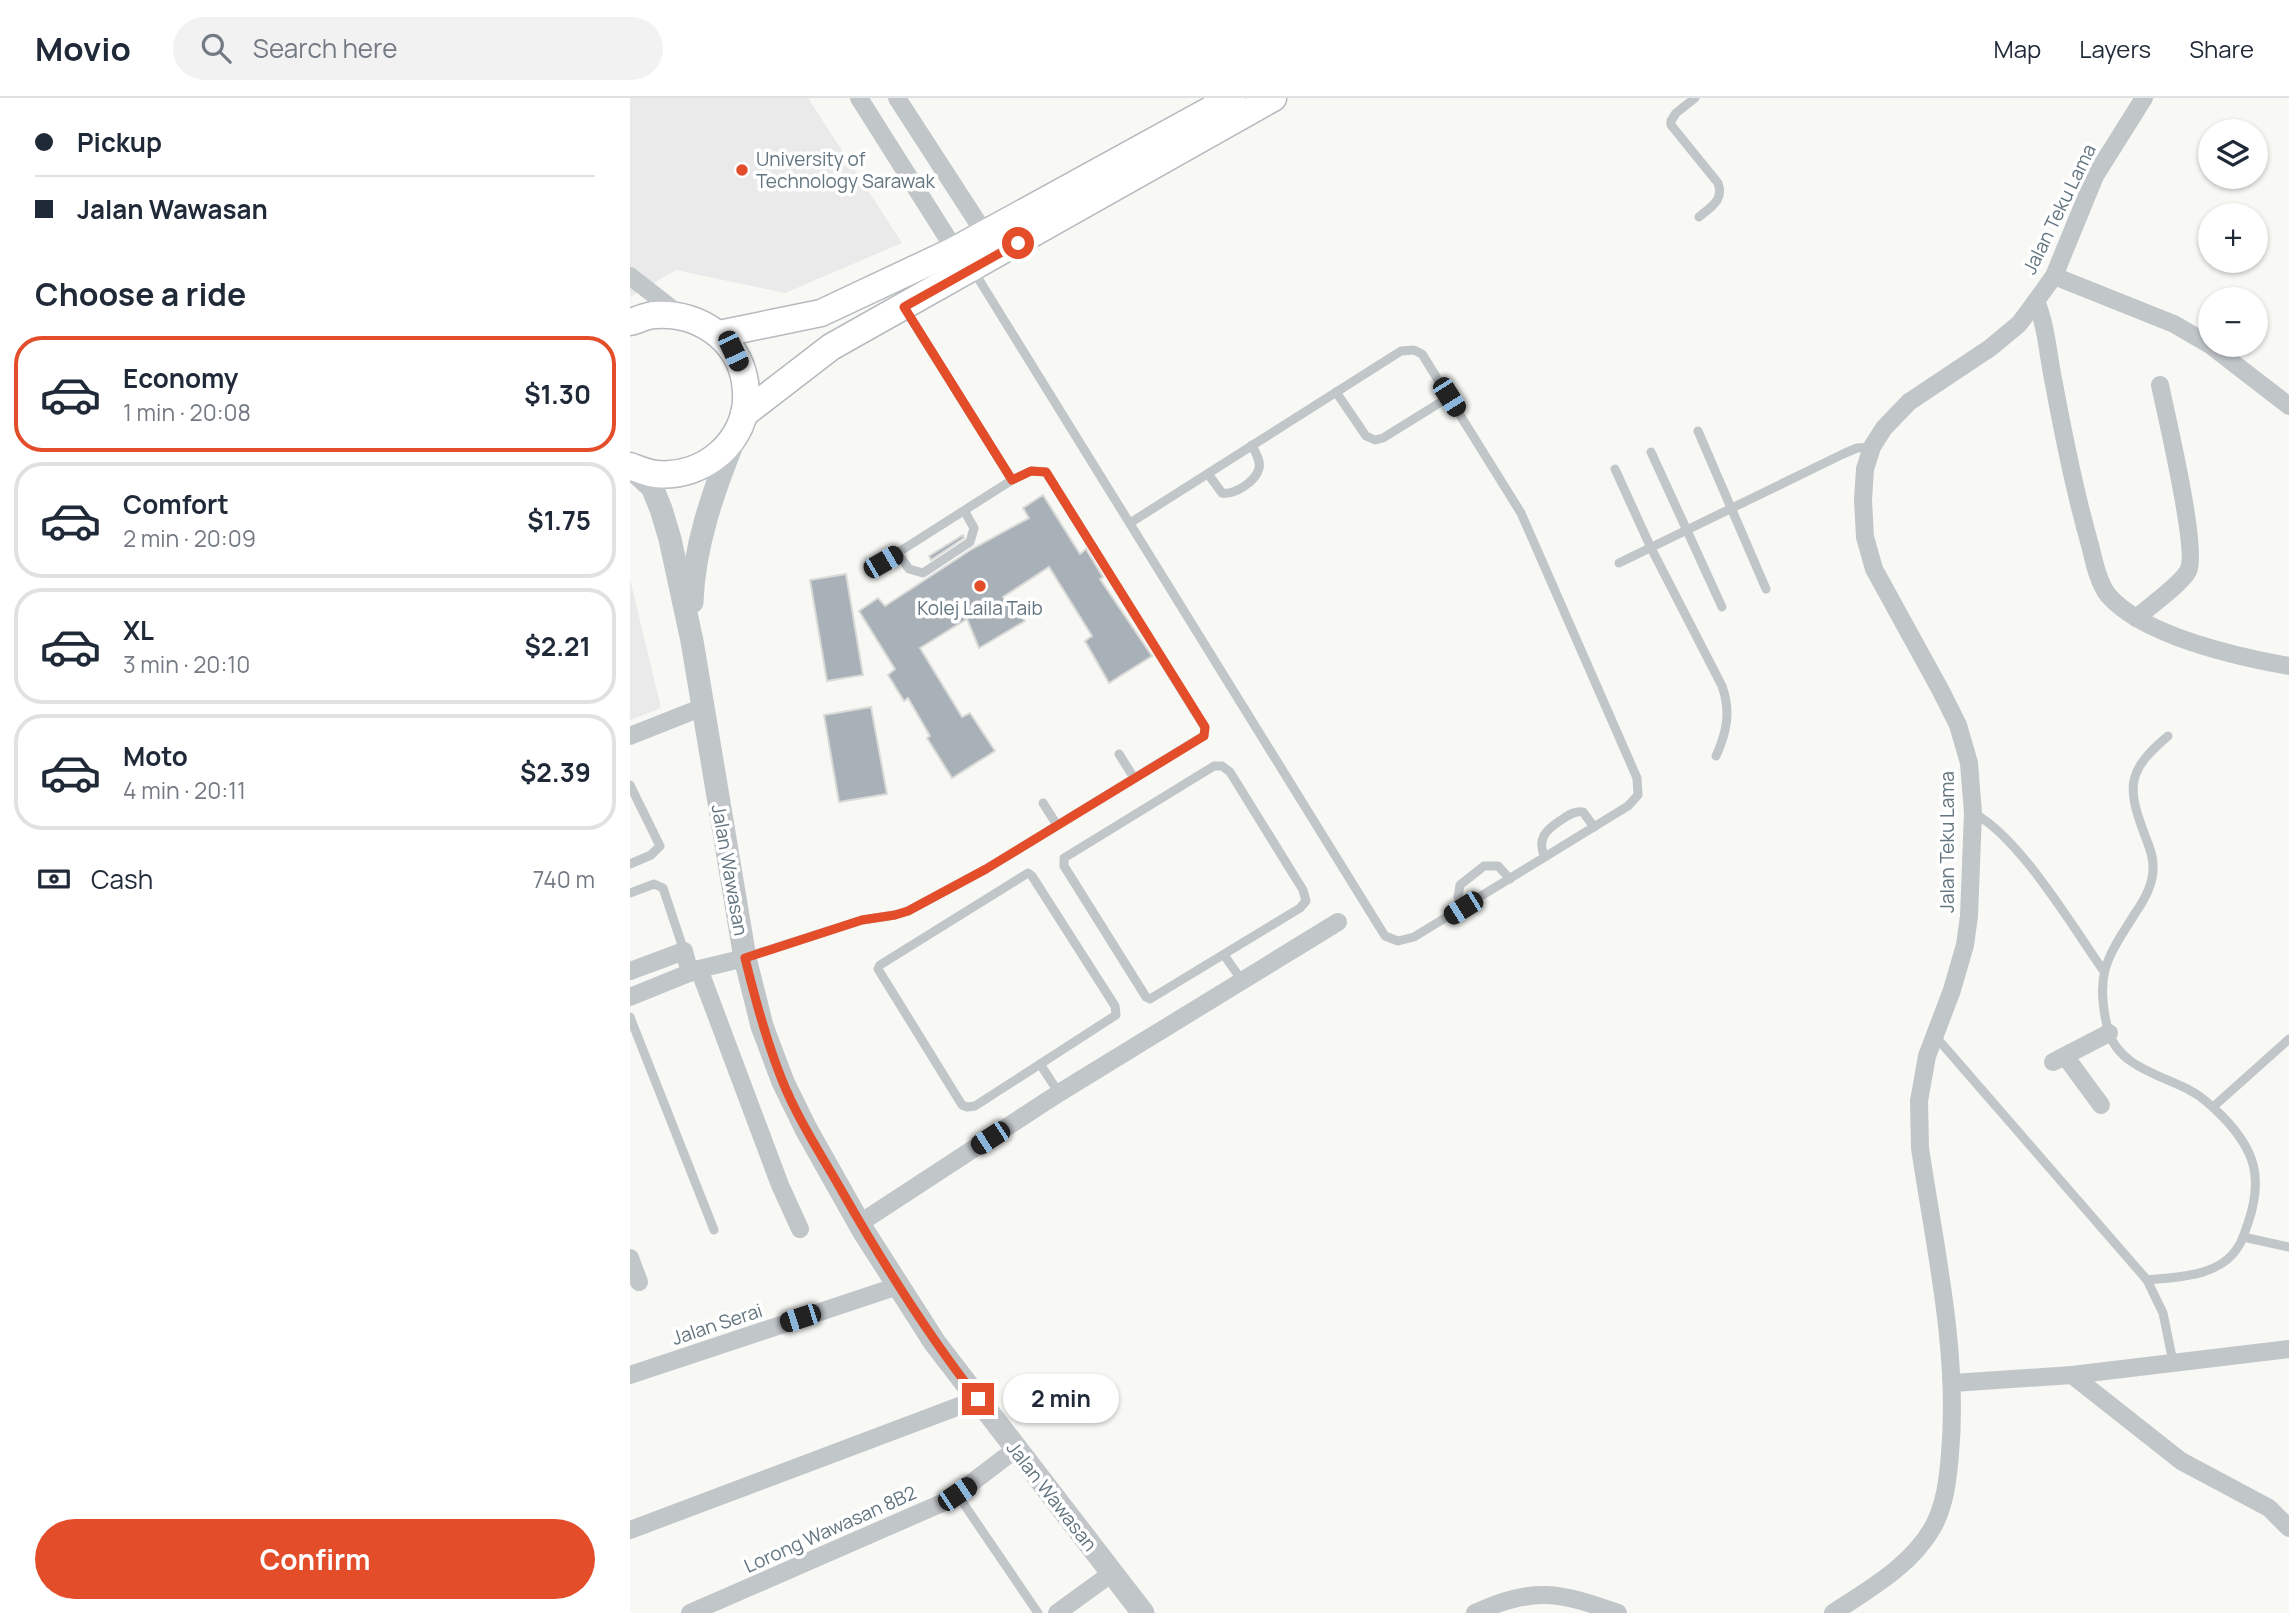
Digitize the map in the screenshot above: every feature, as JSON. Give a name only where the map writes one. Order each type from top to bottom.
[{"type":"main road","points":[[630,466],[654,474],[679,474],[703,466],[723,452],[740,424],[831,347],[904,307],[964,259],[985,234],[1232,98]]},
{"type":"main road","points":[[719,334],[821,313],[964,259],[1273,98]]},
{"type":"main road","points":[[630,322],[652,315],[680,315],[701,322],[719,334],[733,351],[743,371],[747,392],[740,424]]},
{"type":"street","points":[[859,98],[964,259]]},
{"type":"street","points":[[897,98],[985,234]]},
{"type":"street","name":"Jalan Teku Lama","points":[[1833,1613],[1894,1571],[1913,1554],[1933,1527],[1948,1477],[1953,1383],[1918,1122],[1927,1056],[1936,1037],[1965,945],[1969,916],[1972,813],[1969,763],[1958,725],[1874,569],[1865,537],[1865,470],[1872,447],[1884,428],[1909,402],[1990,348],[2019,324],[2054,276],[2095,176],[2144,98]]},
{"type":"street","points":[[898,159],[926,142]]},
{"type":"street","points":[[630,276],[680,315]]},
{"type":"street","points":[[2054,276],[2174,324],[2210,345],[2289,405]]},
{"type":"street","points":[[2036,301],[2043,318],[2053,383],[2084,525],[2097,572],[2107,594],[2136,618],[2166,634],[2289,667]]},
{"type":"street","points":[[2136,618],[2183,577],[2191,564],[2189,531],[2160,385]]},
{"type":"street","points":[[692,641],[693,582],[700,542],[720,476],[740,424]]},
{"type":"street","points":[[630,466],[652,487],[661,509],[692,641]]},
{"type":"street","name":"Jalan Wawasan","points":[[692,641],[745,958],[762,1026],[783,1082],[806,1129],[860,1223],[935,1343],[1143,1613]]},
{"type":"street","points":[[630,736],[703,707]]},
{"type":"street","points":[[860,1223],[1059,1093],[1338,922]]},
{"type":"street","points":[[630,971],[684,951],[695,971],[800,1229]]},
{"type":"street","points":[[630,997],[695,971],[745,958]]},
{"type":"street","points":[[2101,1105],[2059,1059],[2109,1033]]},
{"type":"street","points":[[630,1258],[639,1282]]},
{"type":"street","name":"Jalan Serai","points":[[630,1375],[898,1286]]},
{"type":"street","points":[[1953,1383],[2071,1376],[2289,1349]]},
{"type":"street","points":[[2071,1376],[2181,1461],[2269,1508],[2289,1528]]},
{"type":"street","points":[[630,1530],[978,1399]]},
{"type":"street","name":"Lorong Wawasan 8B2","points":[[690,1613],[957,1494],[1016,1449]]},
{"type":"street","points":[[1057,1613],[1112,1573]]},
{"type":"street","points":[[1475,1613],[1513,1598],[1541,1594],[1566,1596],[1618,1613]]},
{"type":"lane","points":[[1695,98],[1676,113],[1671,125],[1718,183],[1720,190],[1717,201],[1699,217]]},
{"type":"lane","points":[[964,259],[1385,936],[1398,941],[1406,940],[1463,908],[1634,802],[1639,790],[1637,778],[1521,513],[1422,354],[1401,351],[1130,523]]},
{"type":"lane","points":[[904,307],[1012,480]]},
{"type":"lane","points":[[1336,392],[1366,436],[1374,440],[1383,438],[1449,397]]},
{"type":"lane","points":[[1698,431],[1766,589]]},
{"type":"lane","points":[[1208,474],[1218,490],[1226,494],[1233,493],[1254,478],[1258,470],[1260,463],[1252,446]]},
{"type":"lane","points":[[1619,563],[1843,454],[1857,448],[1872,447]]},
{"type":"lane","points":[[1651,453],[1722,607]]},
{"type":"lane","points":[[1615,469],[1651,548],[1727,699],[1728,723],[1716,756]]},
{"type":"lane","points":[[745,958],[862,920],[908,911],[986,869],[1204,736],[1205,727],[1046,472],[1031,471],[1012,480],[869,570]]},
{"type":"lane","points":[[898,554],[909,569],[923,573],[971,542],[974,528],[965,512]]},
{"type":"lane","points":[[2147,1280],[2209,1270],[2230,1257],[2238,1249],[2255,1203],[2255,1167],[2244,1141],[2213,1107],[2193,1091],[2137,1066],[2120,1050],[2109,1033],[2102,985],[2103,970],[2147,895],[2153,877],[2152,854],[2135,803],[2134,779],[2140,763],[2168,736]]},
{"type":"lane","points":[[1119,754],[1134,778]]},
{"type":"lane","points":[[1214,766],[1222,766],[1230,772],[1303,890],[1306,901],[1300,908],[1224,955],[1155,998],[1146,997],[1064,866],[1064,858],[1069,854],[1214,766]]},
{"type":"lane","points":[[630,784],[660,846],[651,855],[630,864]]},
{"type":"lane","points":[[1043,803],[1057,825]]},
{"type":"lane","points":[[1545,857],[1541,844],[1545,832],[1574,812],[1583,812],[1594,827]]},
{"type":"lane","points":[[1972,813],[1995,827],[2015,849],[2103,970]]},
{"type":"lane","points":[[1463,908],[1458,897],[1460,885],[1484,866],[1498,866],[1510,879]]},
{"type":"lane","points":[[1028,873],[1117,1010],[1112,1019],[1040,1064],[975,1105],[962,1105],[878,969],[891,958],[1028,873]]},
{"type":"lane","points":[[630,893],[654,884],[661,885],[684,951]]},
{"type":"lane","points":[[1224,955],[1243,982]]},
{"type":"lane","points":[[630,1017],[713,1230]]},
{"type":"lane","points":[[1936,1037],[2147,1280],[2163,1313],[2173,1363]]},
{"type":"lane","points":[[2213,1107],[2289,1039]]},
{"type":"lane","points":[[1040,1064],[1059,1093]]},
{"type":"lane","points":[[2243,1237],[2288,1246]]},
{"type":"lane","points":[[957,1494],[1038,1613]]},
{"type":"shaded area","name":"University of Technology Sarawak","points":[[630,98],[808,98],[902,243],[785,293],[676,270],[630,297]]},
{"type":"shaded area","points":[[630,579],[661,708],[630,720]]},
{"type":"building","points":[[1043,495],[1080,554],[1086,549],[1103,577],[1100,579],[1152,656],[1109,683],[1085,641],[1092,636],[1049,567],[1003,597],[1025,621],[979,648],[967,619],[920,648],[962,717],[970,713],[995,751],[952,778],[927,738],[930,736],[908,698],[904,701],[888,675],[895,669],[859,611],[878,598],[885,606],[972,549],[1029,518],[1023,508]]},
{"type":"building","points":[[963,535],[964,538],[931,560],[929,556]]},
{"type":"building","points":[[846,574],[863,675],[827,681],[810,580]]},
{"type":"building","points":[[871,707],[887,794],[839,802],[824,715]]},
{"type":"place","name":"University of Technology Sarawak","points":[[742,170]]},
{"type":"place","name":"Kolej Laila Taib","points":[[980,586]]},
{"type":"route","points":[[978,1399],[935,1343],[898,1286],[806,1129],[783,1082],[762,1026],[745,958],[862,920],[908,911],[986,869],[1204,736],[1205,727],[1046,472],[1031,471],[1012,480],[904,307],[1018,243]]}]
